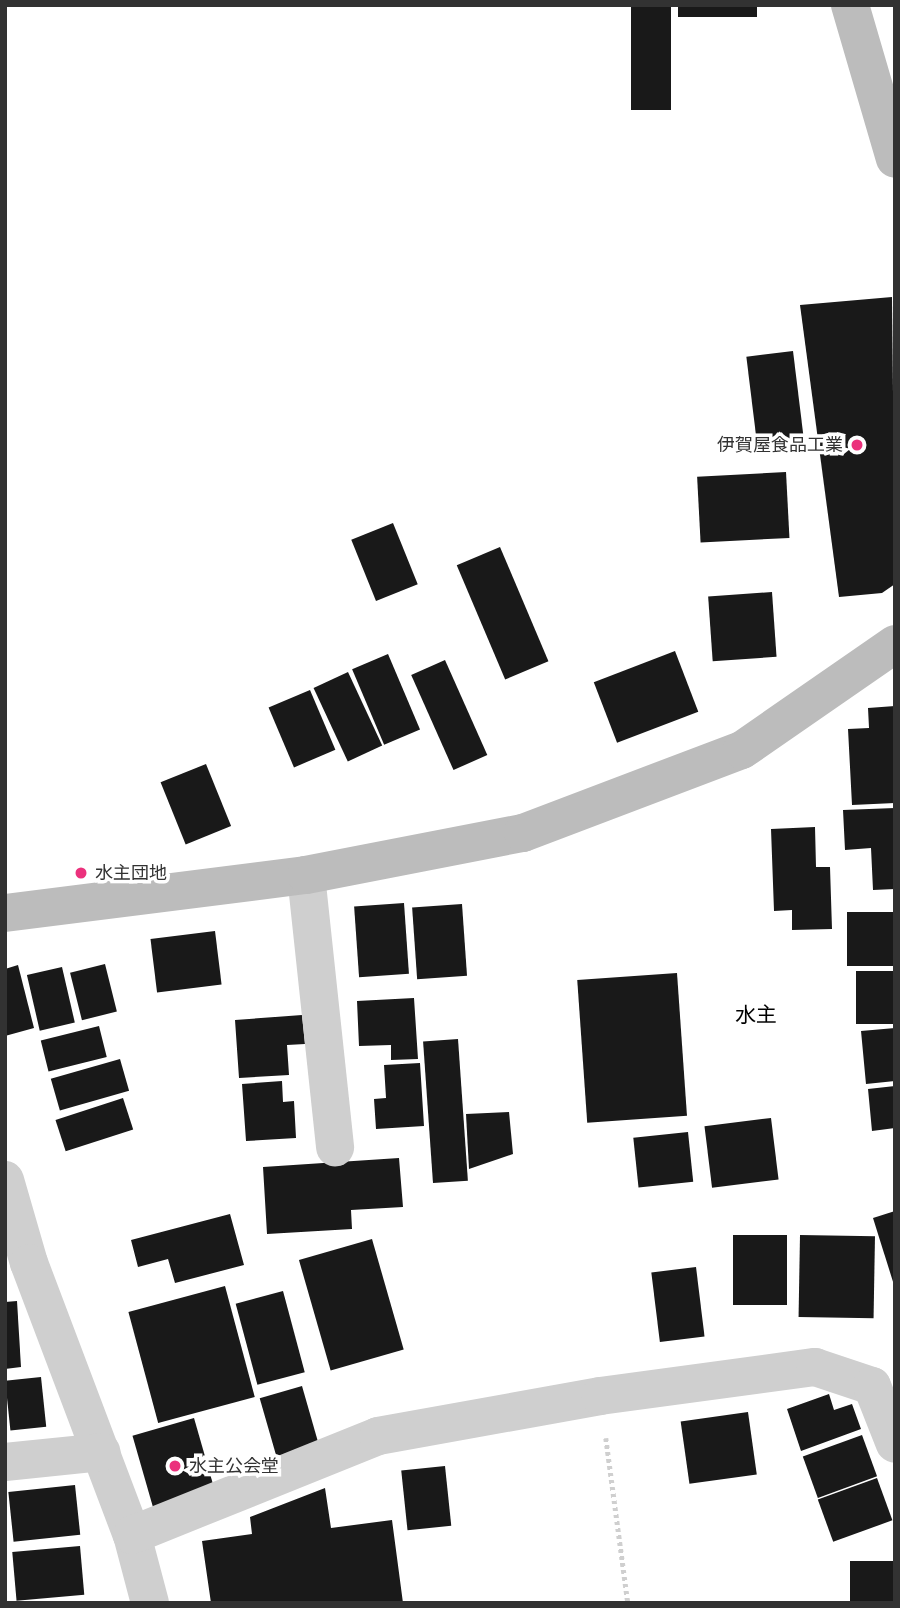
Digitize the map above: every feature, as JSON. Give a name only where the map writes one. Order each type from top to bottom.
[{"type":"street","points":[[850,5],[895,159]]},
{"type":"street","points":[[5,914],[306,875],[523,833],[742,750],[895,645]]},
{"type":"street","points":[[306,875],[335,1146]]},
{"type":"street","points":[[5,1180],[17,1263],[101,1452],[132,1535],[150,1603]]},
{"type":"street","points":[[132,1535],[378,1436],[600,1396],[815,1367],[872,1386],[895,1444]]},
{"type":"street","points":[[5,1462],[101,1452]]},
{"type":"path","points":[[600,1396],[628,1603]]},
{"type":"building","points":[[631,5],[671,5],[671,110],[631,110]]},
{"type":"building","points":[[678,5],[757,5],[757,17],[678,17]]},
{"type":"building","name":"伊賀屋食品工業","points":[[892,297],[895,584],[882,593],[839,597],[800,305]]},
{"type":"building","points":[[793,351],[804,442],[758,448],[746,357]]},
{"type":"building","points":[[786,472],[789,538],[701,543],[697,477]]},
{"type":"building","points":[[393,523],[418,584],[376,601],[351,540]]},
{"type":"building","points":[[500,547],[548,661],[505,680],[457,565]]},
{"type":"building","points":[[772,592],[777,657],[713,661],[708,596]]},
{"type":"building","points":[[675,651],[698,712],[617,743],[594,682]]},
{"type":"building","points":[[388,654],[420,729],[384,745],[352,669]]},
{"type":"building","points":[[445,660],[487,755],[453,770],[411,675]]},
{"type":"building","points":[[348,672],[382,745],[348,761],[314,688]]},
{"type":"building","points":[[310,690],[335,750],[294,767],[269,708]]},
{"type":"building","points":[[895,706],[895,803],[852,805],[848,729],[869,728],[868,708]]},
{"type":"building","points":[[206,764],[231,826],[186,844],[161,782]]},
{"type":"building","points":[[895,808],[895,889],[873,890],[871,848],[845,850],[843,810]]},
{"type":"building","points":[[815,827],[816,867],[830,867],[832,929],[792,930],[792,910],[774,911],[771,829]]},
{"type":"building","points":[[404,903],[409,974],[359,977],[354,906]]},
{"type":"building","points":[[462,904],[467,976],[417,979],[412,907]]},
{"type":"building","points":[[847,912],[895,912],[895,966],[847,966]]},
{"type":"building","points":[[215,931],[222,985],[157,993],[150,939]]},
{"type":"building","points":[[105,964],[117,1012],[82,1020],[70,973]]},
{"type":"building","points":[[18,965],[34,1028],[5,1036],[5,969]]},
{"type":"building","points":[[62,967],[75,1023],[40,1031],[27,975]]},
{"type":"building","points":[[856,971],[895,971],[895,1024],[856,1024]]},
{"type":"building","points":[[677,973],[687,1116],[587,1123],[577,980]]},
{"type":"building","points":[[414,998],[418,1059],[391,1060],[391,1045],[359,1046],[357,1001]]},
{"type":"building","points":[[302,1015],[305,1044],[287,1045],[289,1075],[239,1078],[235,1020]]},
{"type":"building","points":[[99,1026],[107,1057],[49,1072],[41,1041]]},
{"type":"building","points":[[895,1028],[895,1081],[866,1084],[861,1031]]},
{"type":"building","points":[[458,1039],[468,1181],[433,1183],[423,1041]]},
{"type":"building","points":[[120,1059],[129,1091],[60,1111],[51,1079]]},
{"type":"building","points":[[420,1063],[424,1126],[376,1129],[374,1099],[386,1098],[384,1065]]},
{"type":"building","points":[[282,1081],[283,1102],[294,1101],[296,1138],[246,1141],[242,1084]]},
{"type":"building","points":[[895,1086],[895,1128],[872,1131],[868,1089]]},
{"type":"building","points":[[123,1098],[133,1129],[66,1151],[55,1120]]},
{"type":"building","points":[[509,1112],[513,1154],[469,1169],[466,1114]]},
{"type":"building","points":[[771,1118],[779,1180],[712,1188],[704,1126]]},
{"type":"building","points":[[688,1132],[693,1182],[639,1187],[633,1138]]},
{"type":"building","points":[[399,1158],[403,1207],[351,1210],[352,1229],[267,1234],[263,1167]]},
{"type":"building","points":[[895,1211],[895,1285],[894,1285],[873,1218]]},
{"type":"building","points":[[230,1214],[244,1265],[175,1283],[168,1259],[138,1267],[131,1240]]},
{"type":"building","points":[[733,1235],[787,1235],[787,1305],[733,1305]]},
{"type":"building","points":[[800,1235],[875,1236],[874,1318],[799,1317]]},
{"type":"building","points":[[372,1239],[404,1350],[331,1370],[299,1260]]},
{"type":"building","points":[[696,1267],[705,1336],[660,1342],[651,1272]]},
{"type":"building","points":[[225,1286],[255,1397],[158,1423],[128,1312]]},
{"type":"building","points":[[283,1291],[305,1372],[257,1385],[236,1304]]},
{"type":"building","points":[[17,1301],[21,1367],[5,1369],[5,1302]]},
{"type":"building","points":[[41,1377],[46,1427],[10,1430],[5,1381]]},
{"type":"building","points":[[302,1386],[319,1445],[277,1457],[260,1398]]},
{"type":"building","points":[[829,1394],[834,1410],[852,1404],[861,1429],[801,1451],[787,1409]]},
{"type":"building","points":[[748,1412],[757,1474],[689,1484],[681,1421]]},
{"type":"building","name":"水主公会堂","points":[[194,1418],[216,1496],[155,1514],[132,1436]]},
{"type":"building","points":[[862,1435],[877,1476],[818,1498],[803,1457]]},
{"type":"building","points":[[445,1466],[451,1526],[408,1530],[401,1471]]},
{"type":"building","points":[[877,1478],[892,1520],[833,1542],[818,1500]]},
{"type":"building","points":[[75,1485],[80,1535],[14,1542],[8,1492]]},
{"type":"building","points":[[325,1488],[331,1528],[392,1520],[403,1603],[211,1603],[202,1541],[252,1534],[250,1517]]},
{"type":"building","points":[[80,1546],[84,1595],[17,1601],[12,1552]]},
{"type":"building","points":[[850,1561],[895,1561],[895,1603],[850,1603]]},
{"type":"place","name":"伊賀屋食品工業","points":[[857,445]]},
{"type":"place","name":"水主団地","points":[[81,873]]},
{"type":"place","name":"水主公会堂","points":[[175,1466]]},
{"type":"district","name":"水主","points":[[756,1015]]}]
